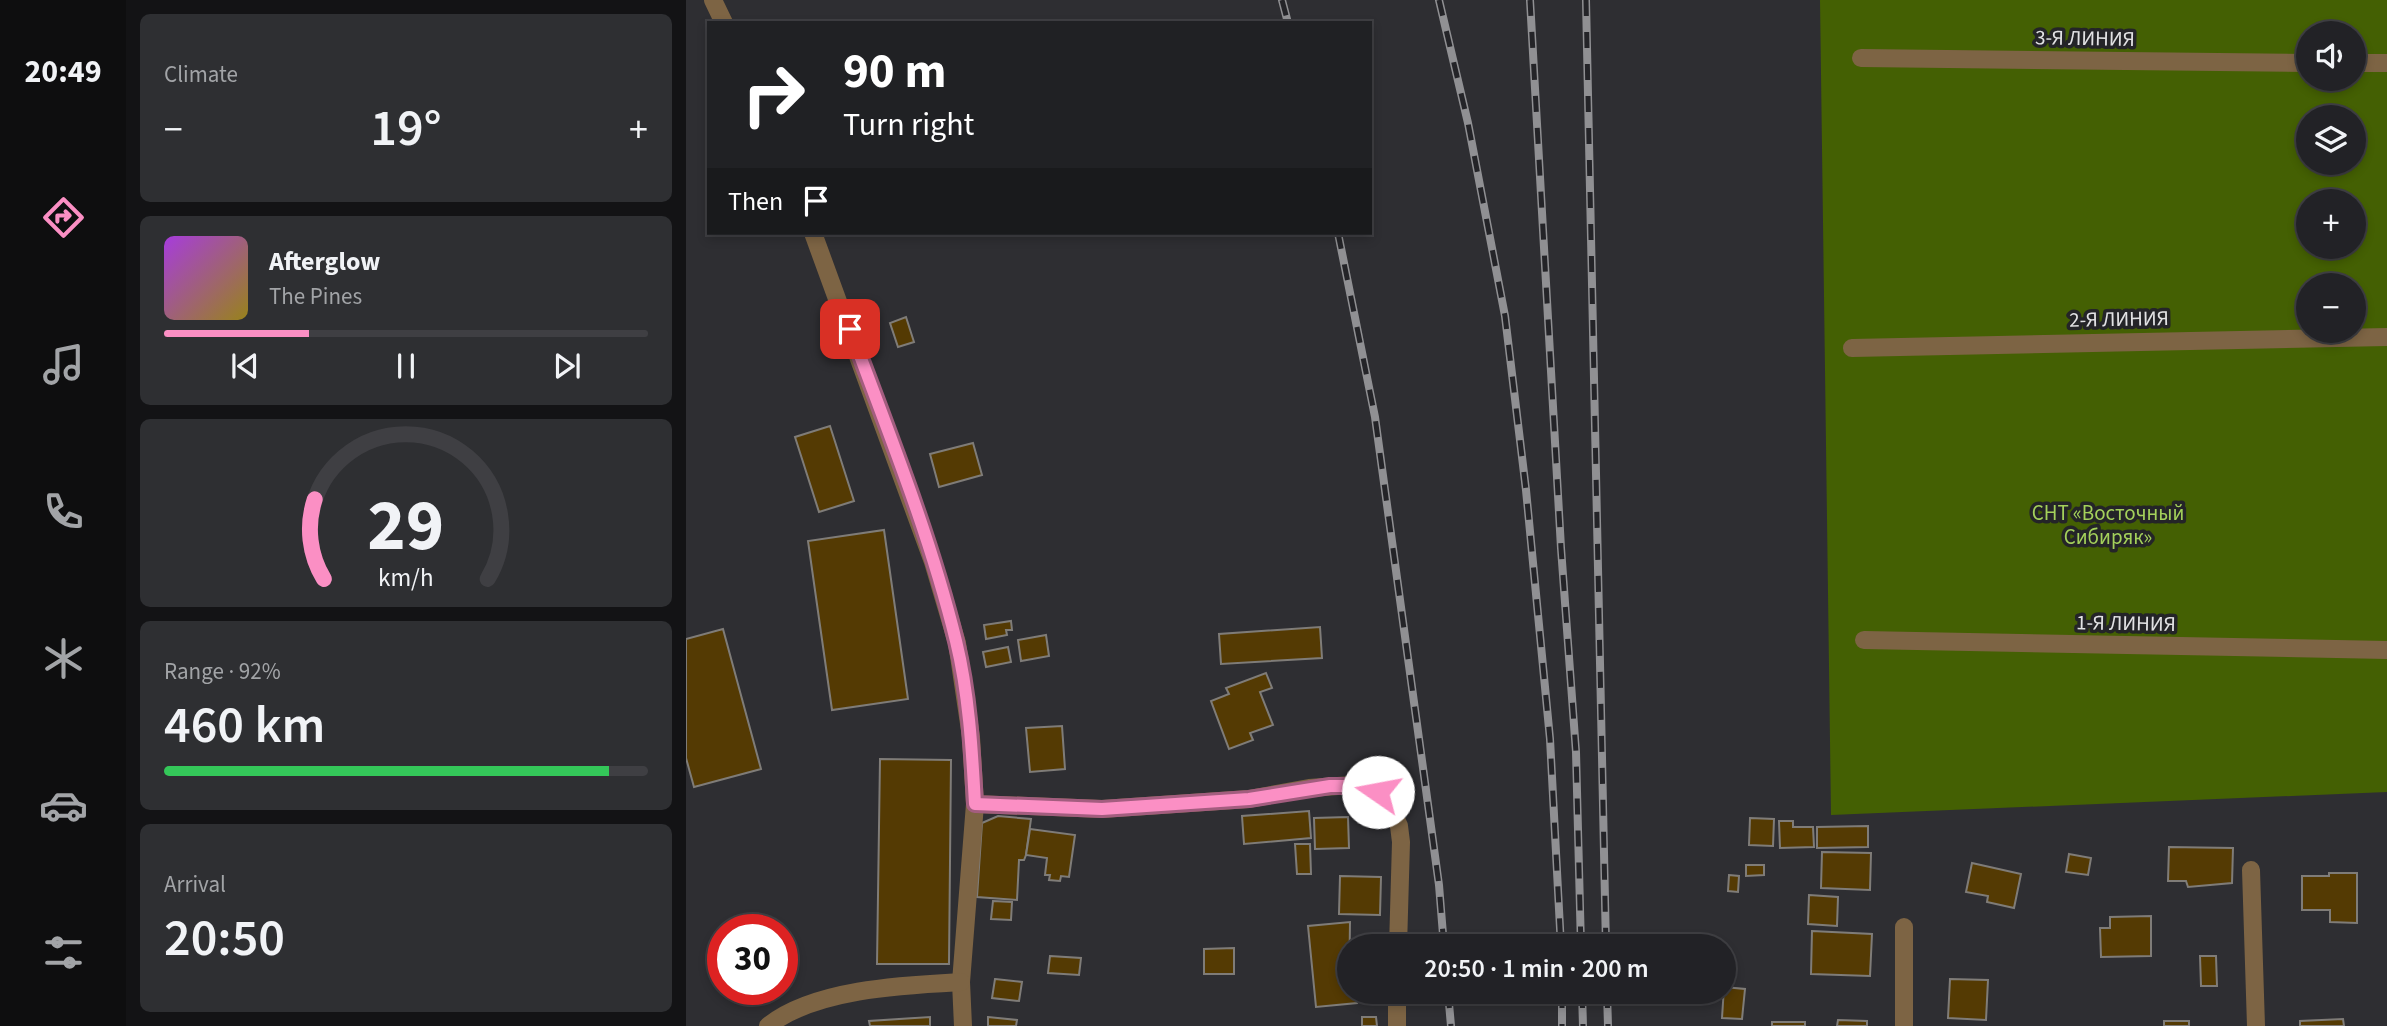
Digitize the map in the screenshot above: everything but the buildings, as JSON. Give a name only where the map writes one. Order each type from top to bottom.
[{"type":"street","points":[[713,0],[723,21]]},
{"type":"street","name":"3-Я ЛИНИЯ","points":[[1861,58],[2296,63]]},
{"type":"street","points":[[2366,63],[2387,63]]},
{"type":"street","points":[[814,235],[943,592],[957,643],[971,737],[975,804],[961,982],[963,1026]]},
{"type":"street","name":"2-Я ЛИНИЯ","points":[[1852,348],[2387,337]]},
{"type":"street","name":"1-Я ЛИНИЯ","points":[[1864,640],[2387,650]]},
{"type":"street","points":[[975,804],[1102,809],[1249,799],[1330,786],[1366,786],[1387,801],[1399,826],[1398,934]]},
{"type":"street","points":[[2251,870],[2256,1026]]},
{"type":"street","points":[[1903,927],[1903,1026]]},
{"type":"street","points":[[768,1026],[790,1011],[841,996],[918,984],[961,982]]},
{"type":"street","points":[[1397,1004],[1397,1026]]},
{"type":"green space","name":"СНТ «Восточный Сибиряк»","points":[[1820,0],[2387,0],[2387,792],[1831,815]]},
{"type":"railway","points":[[1282,0],[1287,21]]},
{"type":"railway","points":[[1439,0],[1468,123],[1505,316],[1526,490],[1550,739],[1560,934]]},
{"type":"railway","points":[[1530,0],[1561,548],[1576,752],[1581,934]]},
{"type":"railway","points":[[1586,0],[1606,934]]},
{"type":"railway","points":[[1338,235],[1375,417],[1439,885],[1443,934]]},
{"type":"railway","points":[[1449,1004],[1451,1026]]},
{"type":"railway","points":[[1562,1004],[1562,1026]]},
{"type":"railway","points":[[1582,1004],[1583,1026]]},
{"type":"railway","points":[[1607,1004],[1608,1026]]},
{"type":"route","points":[[850,329],[933,562],[957,643],[971,737],[975,804],[996,802],[1102,809],[1249,799],[1330,786],[1366,786],[1378,792]]}]
